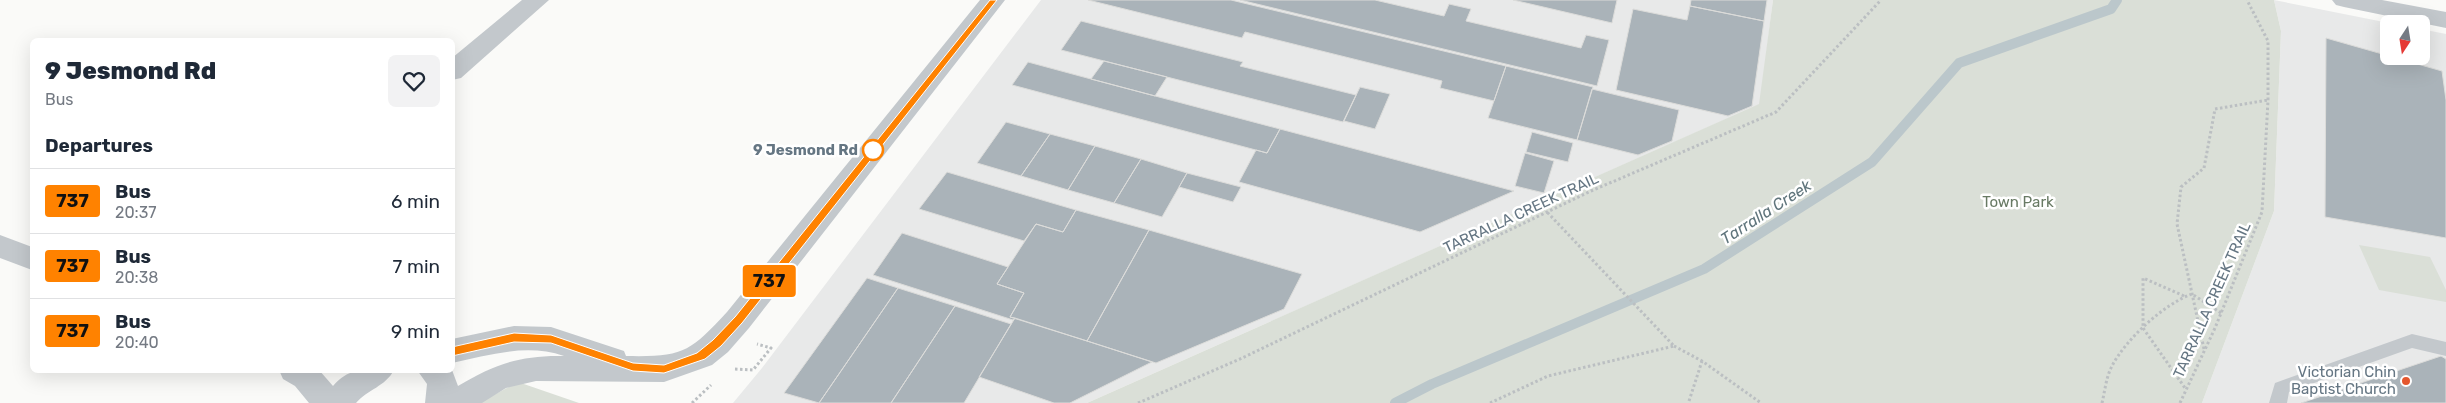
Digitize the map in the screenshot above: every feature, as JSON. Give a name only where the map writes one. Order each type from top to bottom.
[{"type":"street","points":[[455,69],[537,0]]},
{"type":"street","points":[[455,403],[498,378],[536,368],[633,367],[664,369],[701,356],[717,343],[745,312],[993,0]]},
{"type":"street","points":[[2344,0],[2446,20]]},
{"type":"street","points":[[0,246],[30,258]]},
{"type":"street","points":[[455,351],[477,344],[514,338],[551,339],[633,367]]},
{"type":"street","points":[[299,373],[306,377],[328,403]]},
{"type":"street","points":[[337,403],[351,387],[374,373]]},
{"type":"street","points":[[435,373],[443,381],[444,393],[441,403]]},
{"type":"lane","points":[[2278,403],[2281,388],[2412,341],[2446,349]]},
{"type":"path","name":"TARRALLA CREEK TRAIL","points":[[1138,403],[1240,359],[1591,191],[1776,112],[1881,0]]},
{"type":"path","name":"TARRALLA CREEK TRAIL","points":[[2180,403],[2185,388],[2221,313],[2262,212],[2268,100],[2268,41],[2248,0]]},
{"type":"path","points":[[2204,350],[2177,224],[2181,187],[2204,168],[2215,109],[2268,100]]},
{"type":"path","points":[[1547,212],[1674,346],[1702,361],[1761,403]]},
{"type":"path","points":[[2184,296],[2143,278],[2143,328],[2185,388]]},
{"type":"path","points":[[2102,403],[2113,363],[2143,328],[2184,296],[2192,294],[2221,313]]},
{"type":"path","points":[[1490,403],[1548,376],[1674,346]]},
{"type":"path","points":[[1689,401],[1702,361]]},
{"type":"shaded area","points":[[1041,0],[1773,0],[1760,104],[1087,403],[733,403],[762,368]]},
{"type":"shaded area","points":[[2274,0],[2380,21],[2380,65],[2430,65],[2430,31],[2446,34],[2446,403],[2202,403],[2274,211],[2281,31]]},
{"type":"green space","name":"Town Park","points":[[1773,0],[2274,0],[2281,31],[2274,211],[2202,403],[1087,403],[1759,104]]},
{"type":"green space","points":[[2359,245],[2430,257],[2446,290],[2446,302],[2379,290]]},
{"type":"green space","points":[[518,382],[579,403],[479,403]]},
{"type":"building","points":[[1088,0],[1231,0],[1506,66],[1494,101],[1440,88],[1442,81],[1245,32],[1242,38]]},
{"type":"building","points":[[1240,0],[1375,0],[1444,16],[1449,4],[1471,9],[1466,21],[1581,48],[1586,35],[1609,40],[1597,86]]},
{"type":"building","points":[[1513,0],[1617,0],[1612,23]]},
{"type":"building","points":[[1691,0],[1767,0],[1764,21],[1690,6]]},
{"type":"building","points":[[1690,6],[1764,21],[1752,106],[1728,116],[1616,90],[1633,9],[1687,20]]},
{"type":"building","points":[[1081,21],[1243,62],[1240,66],[1356,95],[1343,122],[1061,50]]},
{"type":"building","points":[[2326,38],[2380,53],[2380,65],[2421,65],[2442,71],[2446,100],[2446,238],[2325,217]]},
{"type":"building","points":[[1104,61],[1167,77],[1155,96],[1091,79]]},
{"type":"building","points":[[1028,62],[1280,129],[1267,153],[1012,85]]},
{"type":"building","points":[[1506,66],[1593,87],[1577,140],[1488,118]]},
{"type":"building","points":[[1360,87],[1390,94],[1375,129],[1344,121]]},
{"type":"building","points":[[1592,89],[1679,110],[1672,141],[1638,155],[1577,140]]},
{"type":"building","points":[[1006,122],[1050,134],[1021,176],[977,163]]},
{"type":"building","points":[[1280,129],[1514,191],[1420,232],[1239,182],[1256,150],[1267,153]]},
{"type":"building","points":[[1532,132],[1573,143],[1568,162],[1526,152]]},
{"type":"building","points":[[1050,134],[1095,146],[1068,190],[1021,176]]},
{"type":"building","points":[[1095,146],[1141,159],[1114,203],[1068,190]]},
{"type":"building","points":[[1525,153],[1554,161],[1544,193],[1515,186]]},
{"type":"building","points":[[1141,159],[1187,173],[1162,217],[1114,203]]},
{"type":"building","points":[[947,172],[1076,210],[1063,232],[1036,224],[1024,241],[919,209]]},
{"type":"building","points":[[1187,173],[1241,187],[1233,202],[1179,187]]},
{"type":"building","points":[[1076,210],[1149,230],[1087,341],[1010,317],[1024,293],[997,284],[1036,224],[1063,232]]},
{"type":"building","points":[[1149,230],[1302,274],[1284,309],[1156,363],[1087,341]]},
{"type":"building","points":[[902,233],[1008,267],[997,284],[1024,293],[1010,317],[1015,318],[1013,320],[873,275]]},
{"type":"building","points":[[867,278],[898,288],[819,403],[784,393]]},
{"type":"building","points":[[898,288],[955,306],[891,403],[819,403]]},
{"type":"building","points":[[955,306],[1011,324],[964,403],[891,403]]},
{"type":"building","points":[[1015,318],[1152,362],[1070,403],[1054,403],[979,377]]},
{"type":"building","name":"Victorian Chin Baptist Church","points":[[2441,356],[2446,359],[2446,403],[2301,403]]},
{"type":"waterway","name":"Tarralla Creek","points":[[1395,403],[1432,384],[1704,269],[1872,162],[1959,63],[2111,9],[2117,0]]},
{"type":"bus line","name":"737","points":[[455,350],[477,344],[514,338],[551,339],[633,367],[664,369],[701,356],[717,343],[738,320],[993,0]]},
{"type":"place","name":"9 Jesmond Rd","points":[[873,150]]},
{"type":"place","name":"Victorian Chin Baptist Church","points":[[2406,381]]}]
